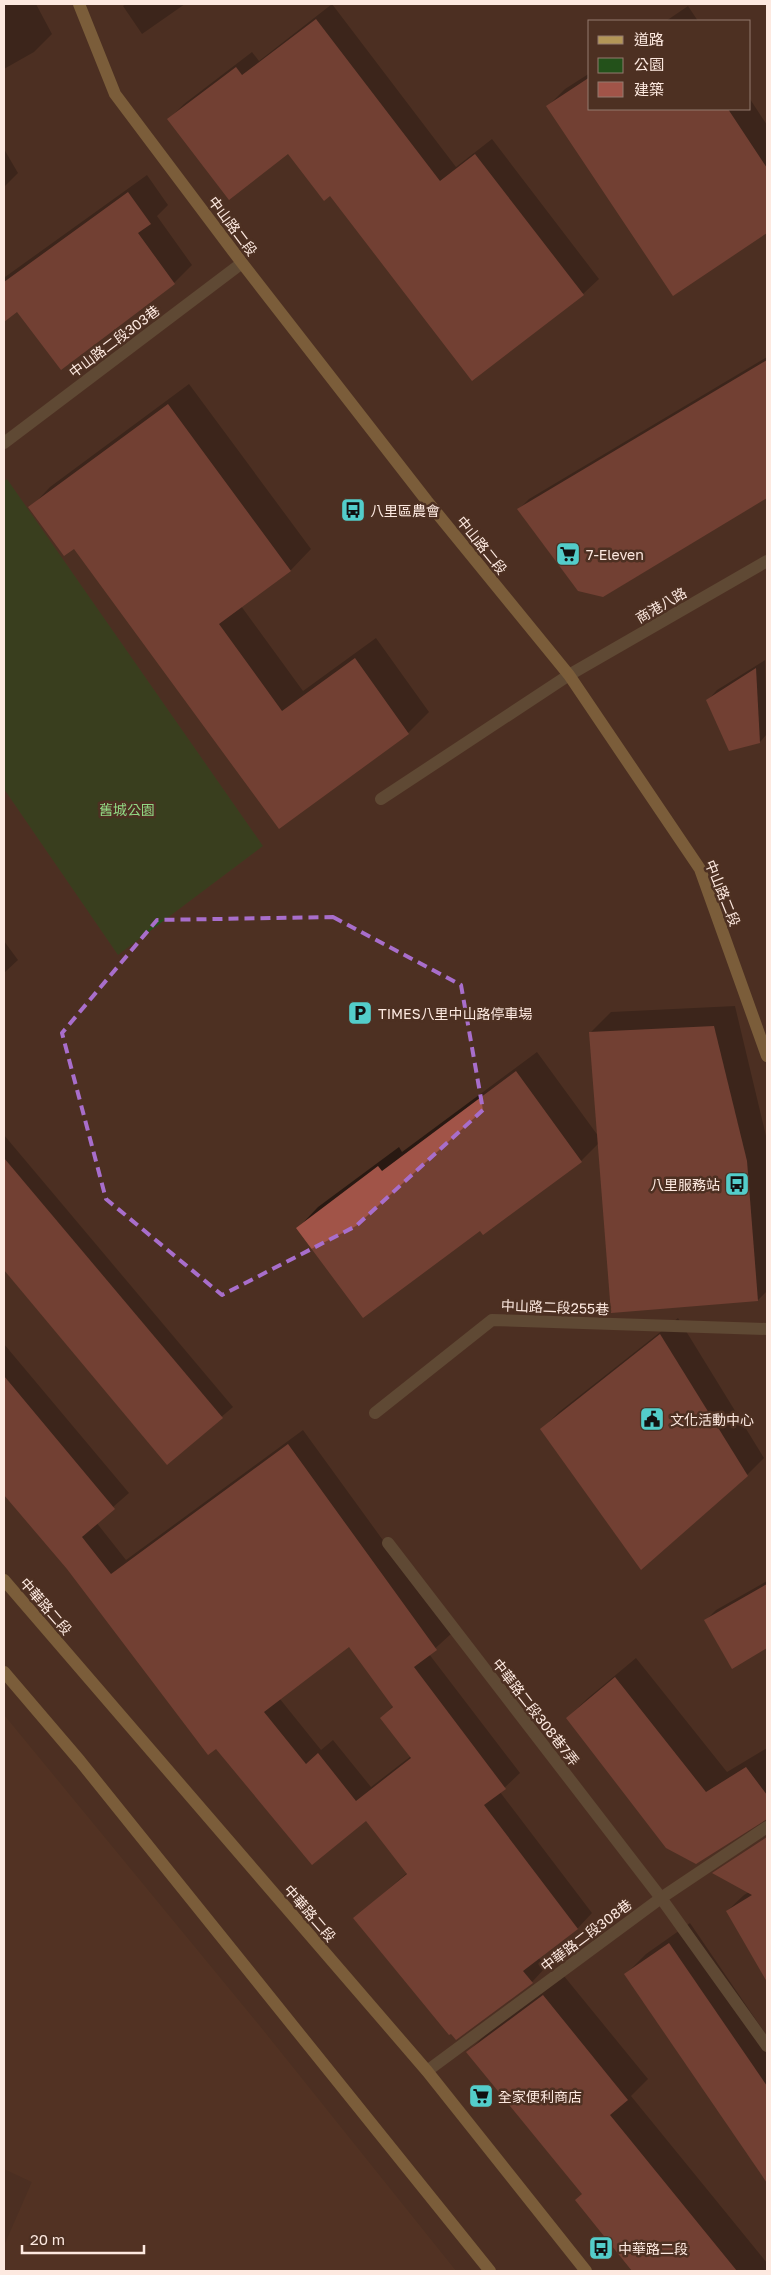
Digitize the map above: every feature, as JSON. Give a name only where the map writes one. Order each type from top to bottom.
[{"type":"main road","name":"中山路二段","points":[[79,4],[115,94],[242,263],[427,501],[569,675],[700,869],[767,1056]]},
{"type":"main road","name":"中華路二段","points":[[4,1580],[427,2071],[586,2271]]},
{"type":"main road","points":[[4,1672],[80,1761],[490,2271]]},
{"type":"street","name":"中山路二段303巷","points":[[4,443],[242,263]]},
{"type":"street","name":"商港八路","points":[[381,799],[569,675],[767,561]]},
{"type":"street","name":"中山路二段255巷","points":[[375,1413],[492,1320],[767,1330]]},
{"type":"street","name":"中華路二段308巷7弄","points":[[388,1544],[661,1898],[767,2046]]},
{"type":"street","name":"中華路二段308巷","points":[[427,2071],[661,1898],[767,1827]]},
{"type":"highlighted area","points":[[333,917],[461,985],[483,1110],[356,1226],[222,1295],[106,1199],[62,1033],[157,920]]},
{"type":"shaded area","points":[[4,1715],[263,2030],[456,2271],[4,2271],[4,2246],[32,2182],[4,2169]]},
{"type":"green space","name":"舊城公園","points":[[7,479],[263,846],[118,955],[4,789],[4,481]]},
{"type":"building","points":[[316,19],[440,181],[475,154],[584,295],[472,381],[330,196],[324,201],[288,154],[229,200],[167,119],[236,67],[242,75]]},
{"type":"building","points":[[588,78],[588,110],[729,110],[767,168],[767,233],[673,296],[546,106]]},
{"type":"building","points":[[128,192],[151,224],[138,233],[175,284],[61,370],[17,312],[4,322],[4,282]]},
{"type":"building","points":[[767,360],[767,498],[603,597],[578,591],[517,509]]},
{"type":"building","points":[[168,404],[291,571],[219,624],[282,711],[355,658],[409,734],[279,829],[74,549],[64,556],[28,507]]},
{"type":"building","points":[[756,668],[760,743],[729,751],[706,700]]},
{"type":"building","points":[[714,1026],[747,1161],[758,1301],[611,1313],[589,1032]]},
{"type":"building","points":[[516,1071],[582,1162],[483,1235],[480,1231],[363,1318],[296,1228],[378,1166],[382,1171]]},
{"type":"building","points":[[4,1158],[223,1418],[167,1465],[4,1270]]},
{"type":"building","points":[[660,1334],[748,1476],[641,1570],[540,1429]]},
{"type":"building","points":[[4,1376],[115,1509],[82,1537],[111,1574],[288,1444],[437,1650],[414,1667],[506,1789],[484,1805],[578,1929],[523,1971],[533,1983],[456,2040],[451,2034],[449,2035],[353,1918],[407,1874],[366,1821],[312,1865],[216,1749],[208,1755],[67,1569],[4,1495]],"holes":[[[349,1647],[393,1707],[380,1718],[411,1758],[356,1801],[318,1753],[306,1764],[264,1712]]]},
{"type":"building","points":[[767,1584],[767,1648],[732,1669],[704,1620]]},
{"type":"building","points":[[615,1677],[706,1792],[746,1767],[767,1795],[767,1819],[696,1864],[666,1848],[566,1718]]},
{"type":"building","points":[[767,1837],[767,1982],[726,1911],[752,1895],[712,1873]]},
{"type":"building","points":[[669,1943],[767,2086],[767,2183],[624,1974]]},
{"type":"building","points":[[543,1995],[628,2100],[610,2115],[737,2271],[632,2271],[575,2200],[582,2194],[466,2052]]},
{"type":"place","name":"八里區農會","points":[[353,510]]},
{"type":"place","name":"7-Eleven","points":[[568,554]]},
{"type":"place","name":"TIMES八里中山路停車場","points":[[360,1013]]},
{"type":"place","name":"八里服務站","points":[[737,1184]]},
{"type":"place","name":"文化活動中心","points":[[652,1419]]},
{"type":"place","name":"全家便利商店","points":[[481,2096]]},
{"type":"place","name":"中華路二段","points":[[601,2248]]}]
